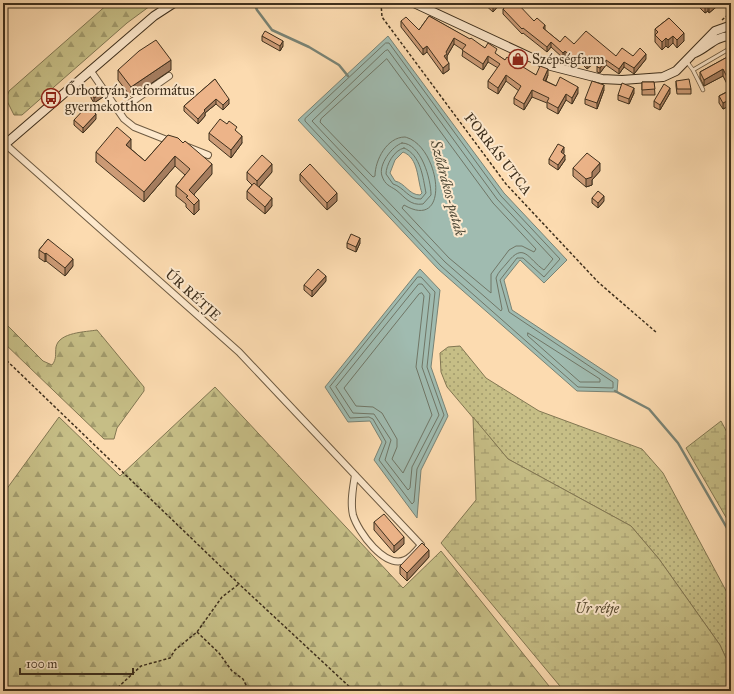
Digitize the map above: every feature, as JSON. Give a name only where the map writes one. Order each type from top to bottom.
[{"type":"main road","points":[[4,145],[154,16],[174,3]]},
{"type":"main road","points":[[414,3],[547,65],[602,79],[629,80],[663,77],[676,71],[715,31],[730,23],[731,36],[720,36],[705,48],[693,54]]},
{"type":"street","points":[[90,70],[119,111],[134,127],[144,132],[208,154]]},
{"type":"street","points":[[119,111],[169,76]]},
{"type":"street","name":"ÚR RÉTJE","points":[[4,145],[239,352],[422,545],[405,560],[396,562],[385,557],[360,531],[351,502],[355,475]]},
{"type":"lane","points":[[693,70],[729,49]]},
{"type":"lane","points":[[686,61],[693,70],[703,90]]},
{"type":"path","name":"FORRÁS UTCA","points":[[381,3],[382,17],[506,184],[598,282],[657,333]]},
{"type":"path","points":[[720,21],[729,14],[730,3]]},
{"type":"path","points":[[3,357],[239,584],[354,691]]},
{"type":"path","points":[[114,691],[141,666],[170,658],[175,650],[197,632],[222,597],[239,584]]},
{"type":"path","points":[[197,632],[219,653],[232,671],[243,679],[249,691]]},
{"type":"green space","points":[[109,3],[158,3],[150,6],[127,23],[22,115],[14,115],[6,99],[9,91]]},
{"type":"green space","points":[[3,321],[43,361],[52,365],[55,359],[56,347],[62,338],[80,332],[97,330],[144,387],[144,391],[117,428],[114,439],[104,439],[3,342]]},
{"type":"green space","points":[[460,346],[486,378],[539,411],[642,449],[663,473],[731,600],[731,669],[720,645],[659,559],[631,526],[508,459],[447,387],[441,372],[440,353],[448,347]]},
{"type":"green space","points":[[215,387],[403,588],[441,551],[553,691],[4,691],[3,494],[59,417],[120,476]]},
{"type":"green space","name":"Úr rétje","points":[[473,417],[508,459],[631,526],[659,559],[720,645],[731,669],[731,691],[564,691],[441,543],[476,500]]},
{"type":"green space","points":[[721,421],[731,440],[731,526],[686,448]]},
{"type":"water","points":[[388,36],[504,193],[567,260],[544,283],[520,260],[504,280],[512,310],[618,380],[617,392],[577,391],[438,269],[298,120]],"holes":[[[403,152],[412,159],[417,170],[422,193],[420,195],[413,193],[402,184],[395,181],[390,173],[395,160]]]},
{"type":"water","points":[[420,269],[440,290],[431,367],[448,416],[421,470],[417,518],[374,460],[382,442],[370,421],[348,422],[325,387]]},
{"type":"building","points":[[488,3],[496,3],[493,7]]},
{"type":"building","points":[[510,3],[517,3],[534,21],[537,18],[545,25],[543,28],[560,42],[565,36],[574,44],[586,31],[616,56],[622,48],[633,56],[640,48],[646,54],[634,68],[624,62],[619,69],[606,60],[600,68],[597,67],[599,60],[594,57],[587,64],[578,55],[574,59],[565,51],[563,53],[551,42],[547,47],[523,28],[522,29],[503,9]]},
{"type":"building","points":[[429,16],[470,39],[471,38],[485,48],[488,43],[497,49],[495,53],[505,60],[507,57],[536,75],[540,66],[548,69],[543,80],[556,86],[560,77],[578,87],[572,98],[566,94],[558,108],[547,102],[549,98],[532,90],[524,104],[514,98],[521,86],[506,75],[498,88],[488,81],[500,64],[488,56],[483,64],[462,50],[466,45],[454,38],[446,52],[447,54],[444,56],[449,63],[443,68],[427,46],[423,49],[401,21],[406,17],[419,30]]},
{"type":"building","points":[[669,18],[684,33],[677,40],[673,36],[668,40],[666,38],[662,42],[655,35],[658,32],[655,29]]},
{"type":"building","points":[[265,31],[283,41],[280,46],[262,36]]},
{"type":"building","points":[[156,40],[171,60],[131,87],[118,70],[139,51]]},
{"type":"building","points":[[731,55],[731,85],[723,69],[704,80],[700,72]]},
{"type":"building","points":[[215,79],[229,99],[223,105],[216,99],[204,110],[205,111],[198,119],[184,106]]},
{"type":"building","points":[[689,79],[691,89],[677,89],[676,81]]},
{"type":"building","points":[[592,81],[604,85],[597,103],[585,99]]},
{"type":"building","points":[[642,82],[654,82],[655,89],[642,90]]},
{"type":"building","points":[[622,83],[634,88],[629,99],[618,95]]},
{"type":"building","points":[[664,84],[670,88],[660,105],[654,101]]},
{"type":"building","points":[[99,86],[103,92],[94,98],[91,93]]},
{"type":"building","points":[[731,90],[731,99],[723,103],[719,96]]},
{"type":"building","points":[[87,106],[96,114],[83,128],[74,120]]},
{"type":"building","points":[[220,119],[227,124],[229,121],[237,127],[235,130],[242,136],[231,150],[209,133]]},
{"type":"building","points":[[117,127],[131,139],[126,145],[145,161],[168,135],[178,138],[183,143],[185,141],[212,164],[189,190],[199,200],[194,205],[186,197],[188,196],[176,186],[190,169],[175,156],[144,192],[96,152]]},
{"type":"building","points":[[558,144],[564,147],[561,152],[565,155],[558,165],[549,159]]},
{"type":"building","points":[[587,153],[600,163],[592,172],[592,177],[586,179],[573,168]]},
{"type":"building","points":[[262,155],[272,164],[257,181],[247,172]]},
{"type":"building","points":[[310,164],[337,193],[327,203],[300,174]]},
{"type":"building","points":[[254,183],[272,198],[265,207],[247,191]]},
{"type":"building","points":[[598,191],[604,196],[598,203],[592,198]]},
{"type":"building","points":[[351,234],[360,238],[356,247],[347,243]]},
{"type":"building","points":[[48,239],[73,259],[65,268],[46,253],[45,254],[39,250]]},
{"type":"building","points":[[318,269],[326,276],[312,291],[304,285]]},
{"type":"building","points":[[384,514],[404,537],[394,546],[374,522]]},
{"type":"building","points":[[422,543],[429,550],[407,573],[400,566]]},
{"type":"waterway","name":"Sződrákos-patak","points":[[254,3],[257,10],[272,30],[309,47],[339,65],[348,76]]},
{"type":"waterway","name":"Sződrákos-patak","points":[[615,391],[649,409],[678,443],[731,535]]},
{"type":"place","name":"Szépségfarm","points":[[518,59]]},
{"type":"place","name":"Őrbottyán, református gyermekotthon","points":[[51,98]]}]
